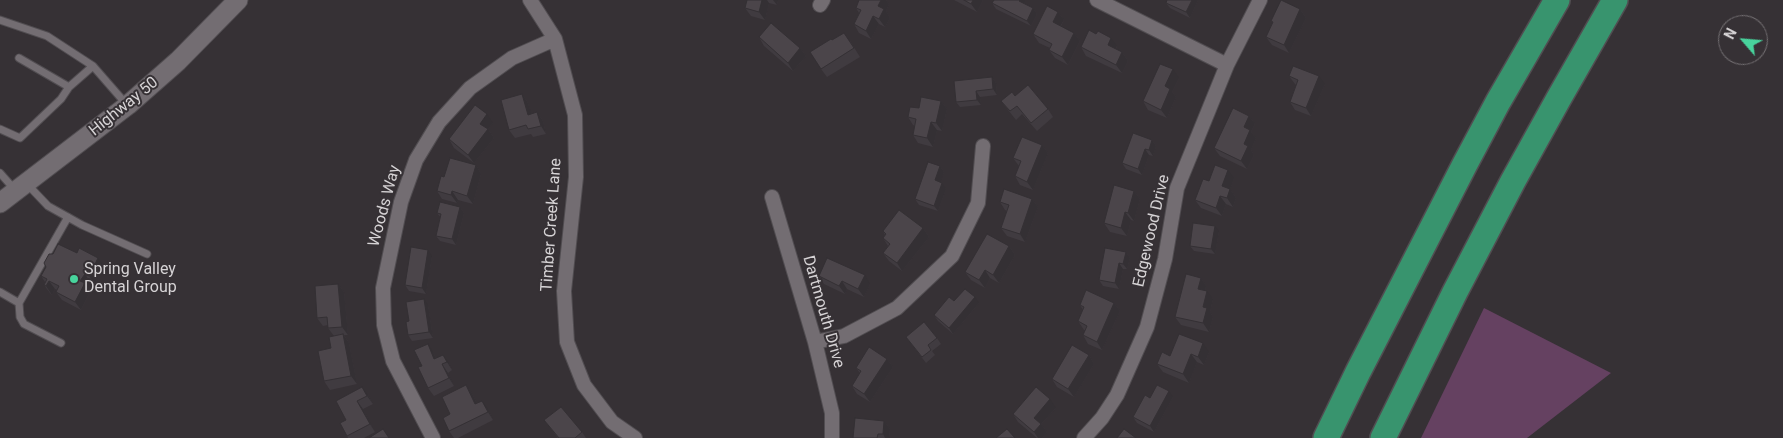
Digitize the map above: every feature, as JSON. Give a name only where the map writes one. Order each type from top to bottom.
[{"type":"highway","points":[[1326,438],[1465,164],[1498,102],[1557,0]]},
{"type":"highway","points":[[1383,438],[1455,292],[1559,98],[1615,0]]},
{"type":"highway","points":[[1398,438],[1426,376],[1455,292]]},
{"type":"main road","name":"Highway 50","points":[[0,203],[128,105],[178,61],[238,0]]},
{"type":"street","name":"Timber Creek Lane","points":[[530,0],[555,39],[575,115],[576,177],[564,291],[566,342],[584,385],[612,422],[635,438]]},
{"type":"street","points":[[1097,0],[1227,65]]},
{"type":"street","name":"Edgewood Drive","points":[[1084,438],[1102,418],[1117,395],[1147,327],[1165,259],[1177,188],[1227,65],[1260,0]]},
{"type":"street","name":"Woods Way","points":[[433,438],[393,361],[384,326],[383,288],[401,202],[416,160],[425,145],[439,122],[470,88],[512,58],[555,39]]},
{"type":"street","points":[[815,342],[844,336],[897,308],[952,256],[978,203],[983,146]]},
{"type":"street","name":"Dartmouth Drive","points":[[772,197],[815,342],[832,413],[832,438]]},
{"type":"lane","points":[[0,20],[47,36],[93,66],[128,105]]},
{"type":"lane","points":[[19,58],[69,87]]},
{"type":"lane","points":[[0,129],[20,138],[62,99],[69,87],[93,66]]},
{"type":"lane","points":[[0,173],[48,206],[147,254]]},
{"type":"lane","points":[[61,343],[24,324],[20,317],[19,303],[68,217]]},
{"type":"lane","points":[[0,292],[19,303]]},
{"type":"shaded area","points":[[1484,308],[1611,373],[1527,438],[1421,438]]},
{"type":"building","points":[[747,0],[762,0],[759,12],[745,8]]},
{"type":"building","points":[[859,0],[881,0],[878,6],[884,9],[879,19],[873,16],[866,31],[854,24],[861,10],[856,8]]},
{"type":"building","points":[[964,0],[973,0],[971,4]]},
{"type":"building","points":[[994,0],[1020,0],[1033,8],[1027,21],[992,3]]},
{"type":"building","points":[[1167,0],[1192,0],[1186,12],[1166,3]]},
{"type":"building","points":[[1281,0],[1300,9],[1284,45],[1266,37]]},
{"type":"building","points":[[1047,6],[1058,12],[1053,22],[1074,33],[1062,57],[1049,50],[1052,44],[1033,34]]},
{"type":"building","points":[[771,23],[800,48],[788,63],[759,37]]},
{"type":"building","points":[[1089,30],[1096,34],[1098,31],[1111,38],[1108,45],[1122,52],[1116,65],[1081,47]]},
{"type":"building","points":[[844,33],[854,48],[821,69],[810,52]]},
{"type":"building","points":[[1160,64],[1173,69],[1165,86],[1170,89],[1161,110],[1143,101]]},
{"type":"building","points":[[1293,66],[1319,76],[1306,108],[1290,102],[1298,80],[1289,76]]},
{"type":"building","points":[[992,77],[993,89],[976,91],[977,100],[956,102],[954,81]]},
{"type":"building","points":[[1028,85],[1048,109],[1031,123],[1017,106],[1010,111],[1001,101],[1012,92],[1015,96]]},
{"type":"building","points":[[522,94],[528,115],[537,112],[541,126],[528,129],[526,125],[509,130],[501,100]]},
{"type":"building","points":[[921,97],[941,101],[936,123],[931,122],[927,138],[913,135],[916,119],[908,117],[910,107],[919,108]]},
{"type":"building","points":[[475,105],[487,114],[480,124],[488,129],[468,155],[449,139]]},
{"type":"building","points":[[1233,108],[1249,116],[1244,127],[1250,130],[1244,144],[1248,146],[1241,161],[1214,148]]},
{"type":"building","points":[[1133,133],[1152,140],[1149,150],[1145,149],[1138,169],[1122,163]]},
{"type":"building","points":[[1022,137],[1042,145],[1027,182],[1015,176],[1021,161],[1013,158]]},
{"type":"building","points":[[450,158],[476,165],[467,196],[452,191],[451,195],[437,191],[441,176],[444,177]]},
{"type":"building","points":[[928,162],[940,166],[935,180],[942,183],[934,206],[915,199]]},
{"type":"building","points":[[1215,165],[1228,170],[1222,186],[1230,189],[1227,198],[1220,196],[1216,208],[1195,200],[1203,179],[1209,181]]},
{"type":"building","points":[[1114,185],[1134,191],[1128,213],[1125,212],[1121,228],[1104,223]]},
{"type":"building","points":[[1004,189],[1032,199],[1020,234],[1001,228],[1009,205],[1000,202]]},
{"type":"building","points":[[440,202],[460,207],[452,239],[436,236],[441,214],[437,213]]},
{"type":"building","points":[[899,210],[923,228],[897,263],[883,253],[890,244],[883,238],[886,234],[883,231]]},
{"type":"building","points":[[1193,223],[1215,226],[1211,249],[1190,246]]},
{"type":"building","points":[[987,234],[1009,246],[993,275],[985,270],[979,280],[965,272]]},
{"type":"building","name":"Spring Valley Dental Group","points":[[58,244],[77,253],[79,248],[98,258],[89,276],[85,274],[80,281],[85,283],[75,302],[56,292],[59,286],[49,281],[46,286],[44,285],[47,279],[41,276],[46,267],[44,263],[49,254],[53,254]]},
{"type":"building","points":[[411,247],[428,250],[422,288],[405,285]]},
{"type":"building","points":[[1105,248],[1126,252],[1123,264],[1119,263],[1115,283],[1099,280]]},
{"type":"building","points":[[827,258],[865,275],[858,289],[842,281],[839,286],[819,276]]},
{"type":"building","points":[[1186,274],[1201,278],[1198,289],[1207,291],[1203,307],[1207,308],[1203,323],[1175,317]]},
{"type":"building","points":[[338,284],[342,327],[328,328],[327,317],[317,318],[315,286]]},
{"type":"building","points":[[965,289],[975,297],[949,328],[934,315],[949,297],[954,301]]},
{"type":"building","points":[[1086,290],[1114,303],[1097,342],[1083,335],[1087,326],[1078,321],[1084,307],[1080,305]]},
{"type":"building","points":[[424,299],[429,332],[408,335],[406,322],[409,321],[406,302]]},
{"type":"building","points":[[924,322],[937,338],[928,345],[931,350],[922,357],[906,337]]},
{"type":"building","points":[[343,334],[351,376],[324,381],[318,351],[331,348],[329,337]]},
{"type":"building","points":[[1179,334],[1203,343],[1198,357],[1191,354],[1183,374],[1157,364],[1162,352],[1170,356]]},
{"type":"building","points":[[428,344],[434,359],[443,355],[447,362],[442,364],[449,378],[428,388],[418,367],[422,366],[414,350]]},
{"type":"building","points":[[1072,345],[1089,355],[1068,389],[1052,379]]},
{"type":"building","points":[[869,347],[887,359],[864,394],[852,386],[861,371],[856,368]]},
{"type":"building","points":[[466,385],[475,404],[482,401],[488,412],[449,431],[443,418],[450,414],[442,397]]},
{"type":"building","points":[[1157,385],[1169,391],[1150,426],[1133,417],[1145,395],[1150,398]]},
{"type":"building","points":[[362,387],[367,396],[357,401],[370,424],[347,436],[340,423],[346,420],[336,401]]},
{"type":"building","points":[[1036,387],[1050,399],[1034,418],[1041,424],[1034,432],[1013,414]]},
{"type":"building","points":[[561,407],[582,432],[575,438],[559,438],[544,420]]},
{"type":"building","points":[[855,418],[884,421],[883,434],[878,434],[877,438],[853,438]]},
{"type":"building","points":[[383,429],[389,438],[369,438]]},
{"type":"building","points":[[1007,429],[1015,438],[996,438]]},
{"type":"building","points":[[1124,429],[1136,438],[1117,438]]},
{"type":"place","name":"Spring Valley Dental Group","points":[[74,279]]}]
